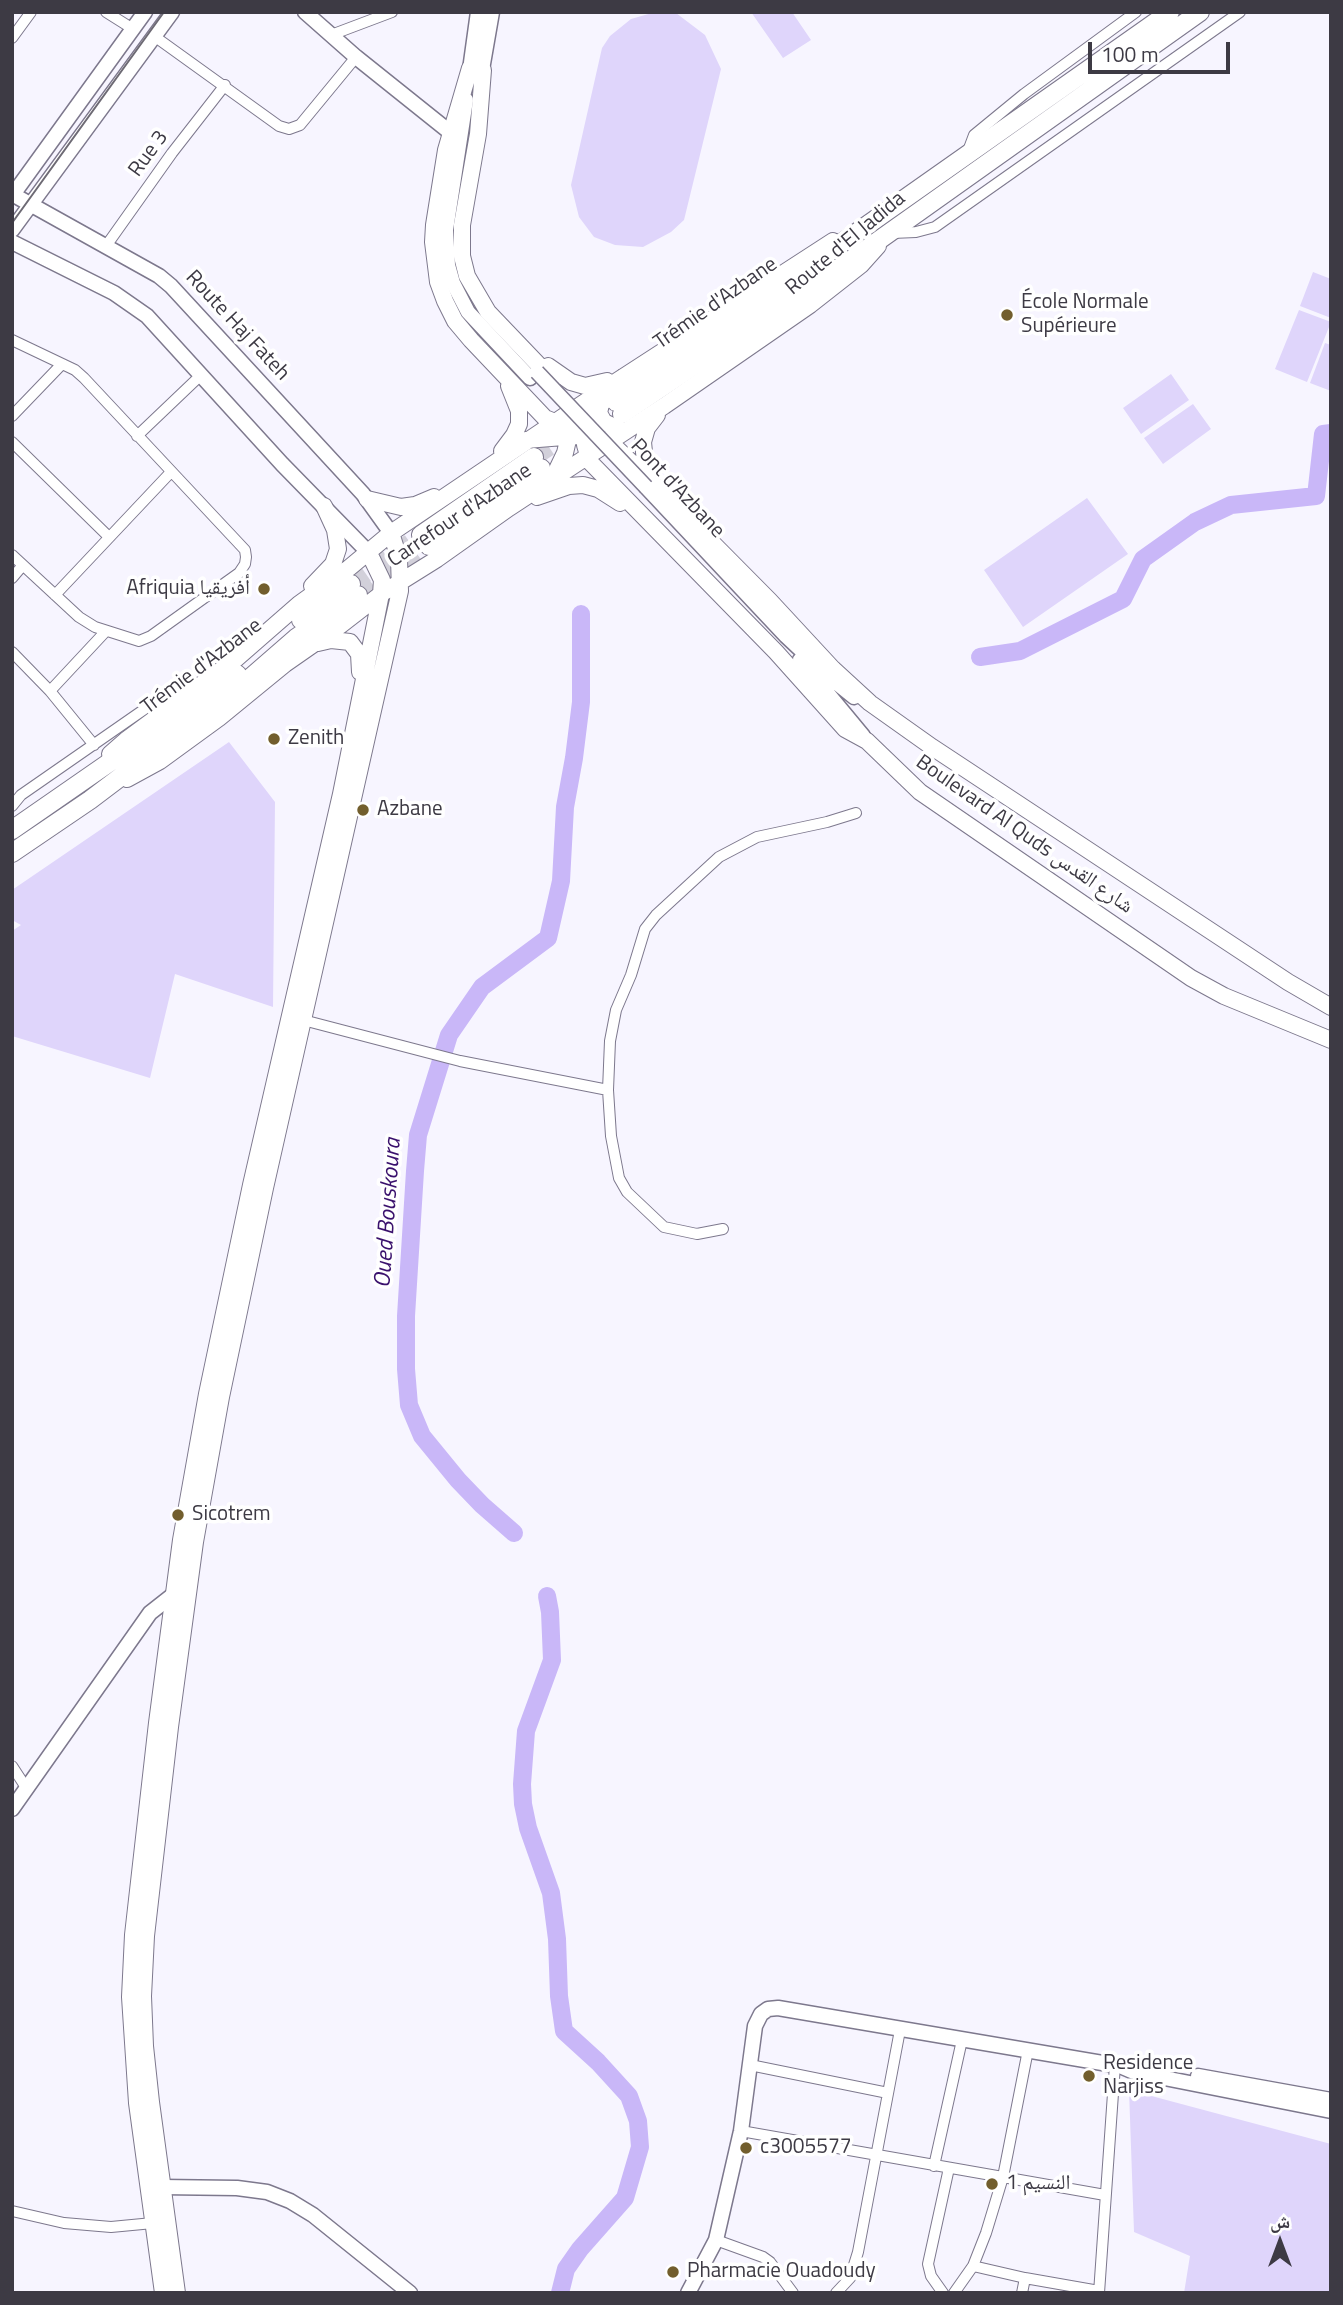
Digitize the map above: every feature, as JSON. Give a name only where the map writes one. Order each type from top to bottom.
[{"type":"highway","name":"Route d'El Jadida","points":[[890,210],[1170,12]]},
{"type":"highway","name":"Route d'El Jadida","points":[[888,234],[1200,12]]},
{"type":"highway","points":[[847,252],[890,210]]},
{"type":"highway","points":[[847,252],[888,234]]},
{"type":"highway","name":"Trémie d'Azbane","points":[[617,420],[847,252]]},
{"type":"highway","points":[[425,540],[538,461]]},
{"type":"highway","name":"Trémie d'Azbane","points":[[12,830],[230,680],[293,626],[353,582]]},
{"type":"highway","name":"Trémie d'Azbane","points":[[12,853],[90,800],[242,685],[296,638],[353,582]]},
{"type":"main road","points":[[476,69],[446,150],[434,225],[433,242],[438,282],[455,321],[545,418],[553,422]]},
{"type":"main road","points":[[476,69],[478,134],[462,225],[462,256],[467,276],[488,313],[570,397],[587,457]]},
{"type":"main road","name":"Route d'El Jadida","points":[[888,234],[861,265],[810,305],[664,406],[617,420],[587,457],[538,461],[553,422],[577,427],[623,377],[810,254],[890,210]]},
{"type":"main road","points":[[516,341],[571,382],[584,386],[596,385],[623,377],[617,420]]},
{"type":"main road","points":[[480,473],[507,445],[519,424],[519,411],[503,374]]},
{"type":"main road","points":[[647,487],[643,442],[647,428],[664,406]]},
{"type":"main road","points":[[538,461],[592,416],[617,420]]},
{"type":"main road","points":[[577,427],[617,420]]},
{"type":"main road","name":"Boulevard Al Quds شارع القدس","points":[[617,420],[647,487],[770,601],[833,669],[870,703],[932,747],[1288,982],[1331,1007]]},
{"type":"main road","points":[[562,463],[577,427]]},
{"type":"main road","points":[[538,461],[552,444],[560,452],[562,463]]},
{"type":"main road","name":"Boulevard Al Quds شارع القدس","points":[[587,457],[798,675],[845,729],[867,741],[920,792],[1192,978],[1224,996],[1331,1040]]},
{"type":"main road","points":[[538,461],[562,463]]},
{"type":"main road","name":"Carrefour d'Azbane","points":[[538,461],[509,508],[424,568],[388,586],[369,553],[394,552],[419,515],[480,473],[538,461]]},
{"type":"main road","points":[[367,499],[390,506],[408,507],[462,485]]},
{"type":"main road","points":[[509,508],[557,489],[583,485],[598,489],[650,522]]},
{"type":"main road","points":[[78,784],[126,740],[236,659],[300,603],[337,555],[335,530],[324,506]]},
{"type":"main road","points":[[177,2293],[161,2187],[145,2046],[144,1965],[170,1727],[181,1590],[181,1540],[207,1394],[259,1151],[394,552]]},
{"type":"main road","points":[[163,2293],[134,2076],[131,1974],[133,1935],[181,1590],[195,1542],[221,1397],[394,621],[424,568],[394,552],[369,553],[353,582]]},
{"type":"main road","points":[[300,603],[353,582],[368,570],[388,586],[394,621]]},
{"type":"main road","points":[[90,800],[160,761],[388,586]]},
{"type":"main road","points":[[314,644],[331,639],[350,642],[355,647],[360,663],[360,695]]},
{"type":"street","points":[[12,38],[31,12]]},
{"type":"street","points":[[106,12],[133,29]]},
{"type":"street","points":[[13,195],[145,12]]},
{"type":"street","points":[[12,230],[172,12]]},
{"type":"street","points":[[305,12],[356,57],[451,133]]},
{"type":"street","points":[[331,34],[392,12]]},
{"type":"street","points":[[476,69],[478,12]]},
{"type":"street","points":[[476,69],[492,12]]},
{"type":"street","points":[[967,155],[974,135],[1034,86],[1136,12]]},
{"type":"street","points":[[888,234],[916,232],[934,227],[1240,12]]},
{"type":"street","points":[[154,36],[279,126],[289,129],[300,125],[356,57]]},
{"type":"street","name":"Pont d'Azbane","points":[[476,69],[453,247],[460,280],[473,307],[534,375],[647,487],[784,638]]},
{"type":"street","name":"Rue 3","points":[[106,246],[172,153],[225,85]]},
{"type":"street","name":"Route Haj Fateh","points":[[13,195],[159,276],[171,286],[367,499],[394,552]]},
{"type":"street","points":[[12,242],[130,302],[147,316],[369,553]]},
{"type":"street","points":[[12,340],[62,364],[84,378],[245,550],[245,564],[239,573],[143,641],[131,640],[94,627],[79,617],[12,555]]},
{"type":"street","points":[[12,416],[62,364]]},
{"type":"street","points":[[137,436],[201,375]]},
{"type":"street","points":[[12,442],[109,537]]},
{"type":"street","points":[[55,595],[171,472]]},
{"type":"street","points":[[12,578],[23,565]]},
{"type":"street","points":[[50,691],[106,631]]},
{"type":"street","points":[[784,638],[867,741]]},
{"type":"street","points":[[784,638],[863,705],[932,747]]},
{"type":"street","points":[[12,652],[50,691],[94,745]]},
{"type":"street","points":[[12,806],[16,797],[175,688],[191,692]]},
{"type":"street","points":[[723,1229],[697,1234],[664,1227],[627,1192],[615,1164],[608,1090],[610,1041],[616,1010],[631,975],[645,929],[706,867],[757,836],[827,822],[856,813]]},
{"type":"street","points":[[303,1020],[460,1061],[608,1090]]},
{"type":"street","points":[[12,1809],[150,1614],[181,1590]]},
{"type":"street","points":[[12,1766],[27,1790]]},
{"type":"street","points":[[688,2293],[716,2240],[741,2131],[755,2026],[761,2014],[768,2009],[778,2008],[1118,2066],[1134,2072],[1331,2111]]},
{"type":"street","points":[[836,2293],[850,2278],[856,2259],[900,2030]]},
{"type":"street","points":[[934,2166],[962,2040]]},
{"type":"street","points":[[954,2293],[973,2266],[986,2234],[1003,2177],[1028,2050]]},
{"type":"street","points":[[750,2065],[888,2094]]},
{"type":"street","points":[[1118,2066],[1135,2065],[1331,2100]]},
{"type":"street","points":[[973,2266],[1099,2292],[1105,2195],[1118,2066]]},
{"type":"street","points":[[741,2131],[1105,2195]]},
{"type":"street","points":[[943,2293],[931,2276],[928,2264],[949,2168]]},
{"type":"street","points":[[161,2187],[237,2188],[267,2192],[290,2201],[313,2215],[410,2293]]},
{"type":"street","points":[[12,2211],[64,2223],[111,2227],[153,2223]]},
{"type":"street","points":[[716,2240],[763,2257],[770,2262],[793,2293]]},
{"type":"street","points":[[1023,2293],[1025,2278]]},
{"type":"shaded area","points":[[751,12],[792,12],[811,40],[783,58]]},
{"type":"shaded area","points":[[652,13],[676,13],[705,35],[721,69],[684,220],[671,232],[643,247],[615,245],[594,237],[579,217],[571,185],[602,48],[610,36],[631,19]]},
{"type":"shaded area","points":[[1313,272],[1331,279],[1331,318],[1300,306]]},
{"type":"shaded area","points":[[1299,310],[1331,322],[1307,382],[1275,369]]},
{"type":"shaded area","points":[[1325,343],[1331,345],[1331,391],[1310,383]]},
{"type":"shaded area","points":[[1171,374],[1189,400],[1141,434],[1123,408]]},
{"type":"shaded area","points":[[1193,404],[1211,429],[1163,464],[1144,438]]},
{"type":"shaded area","points":[[1087,498],[1128,554],[1023,627],[984,570]]},
{"type":"shaded area","points":[[229,742],[275,802],[273,1007],[175,974],[150,1078],[12,1036],[12,931],[21,925],[12,920],[12,890]]},
{"type":"shaded area","points":[[1129,2090],[1331,2144],[1331,2293],[1184,2293],[1190,2256],[1134,2232]]},
{"type":"waterway","name":"Oued Bouskoura","points":[[980,657],[1020,651],[1123,599],[1143,559],[1195,522],[1231,505],[1316,496],[1323,434],[1331,433]]},
{"type":"waterway","name":"Oued Bouskoura","points":[[514,1533],[458,1480],[422,1436],[409,1405],[406,1316],[415,1171],[418,1135],[449,1035],[482,987],[548,938],[561,881],[565,807],[581,702],[581,614]]},
{"type":"waterway","name":"Oued Bouskoura","points":[[547,1596],[552,1660],[526,1731],[523,1804],[528,1828],[551,1893],[564,2031],[598,2062],[629,2096],[638,2121],[640,2147],[625,2198],[566,2269],[560,2293]]},
{"type":"tunnel","points":[[534,457],[570,433]]},
{"type":"tunnel","points":[[351,584],[421,535]]},
{"type":"tunnel","points":[[358,595],[429,546]]},
{"type":"tram line","points":[[12,223],[164,12]]},
{"type":"place","name":"École Normale Supérieure","points":[[1007,315]]},
{"type":"place","name":"Afriquia أفريقيا","points":[[264,589]]},
{"type":"place","name":"Zenith","points":[[274,739]]},
{"type":"place","name":"Azbane","points":[[363,810]]},
{"type":"place","name":"Sicotrem","points":[[178,1515]]},
{"type":"place","name":"Residence Narjiss","points":[[1089,2076]]},
{"type":"place","name":"c3005577","points":[[746,2148]]},
{"type":"place","name":"النسيم 1","points":[[992,2184]]},
{"type":"place","name":"Pharmacie Ouadoudy","points":[[673,2272]]}]
